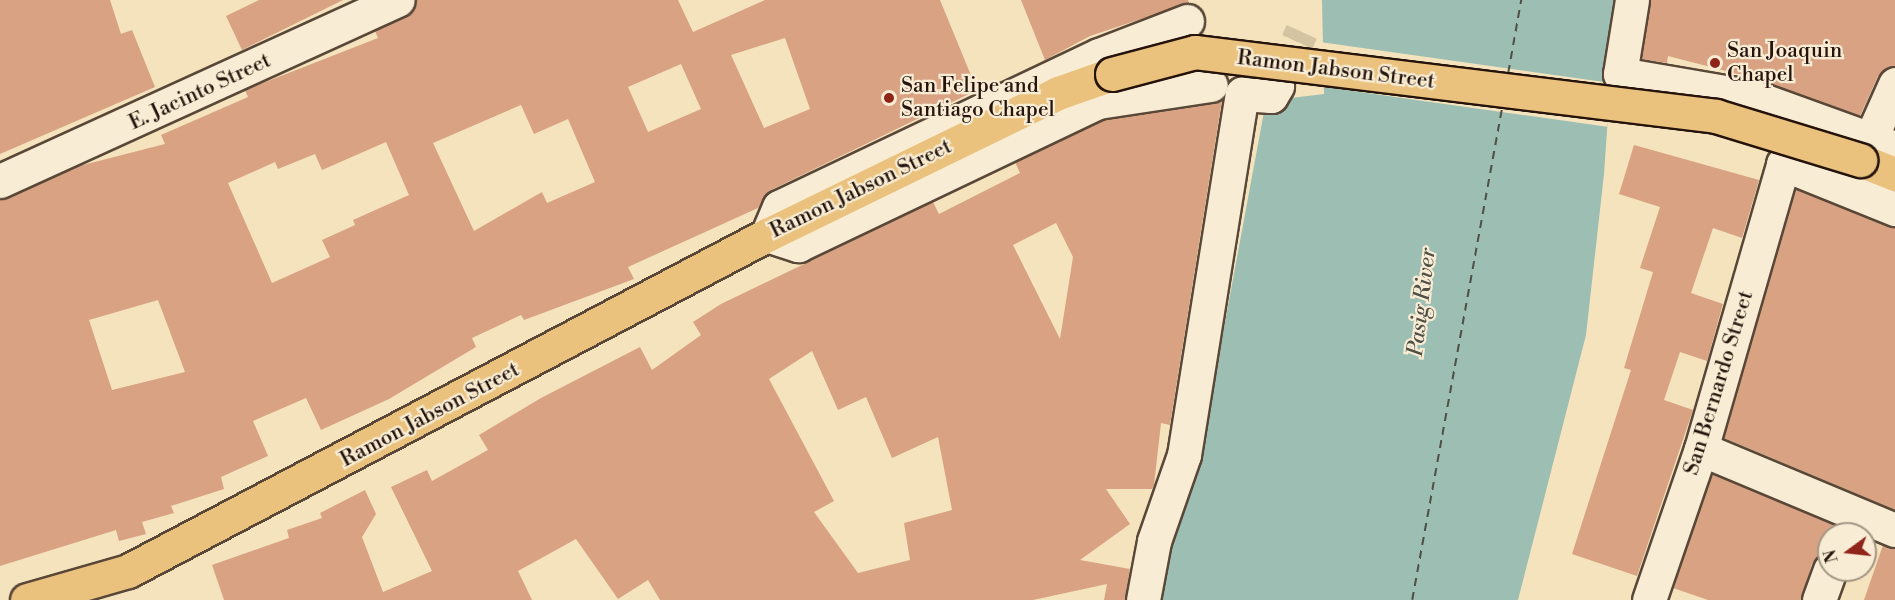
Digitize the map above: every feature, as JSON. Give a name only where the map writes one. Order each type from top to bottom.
[{"type":"main road","name":"Ramon Jabson Street","points":[[27,600],[128,571],[767,234],[1058,93],[1112,74],[1207,54],[1716,116],[1875,149],[1895,174]]},
{"type":"street","name":"E. Jacinto Street","points":[[0,181],[398,0]]},
{"type":"street","name":"Ramon Jabson Street","points":[[1632,0],[1620,74],[1754,97],[1834,123],[1875,149]]},
{"type":"street","points":[[1186,11],[1201,87],[1098,102],[798,245],[767,234],[779,207],[1099,56],[1186,11]]},
{"type":"street","points":[[1875,149],[1895,84]]},
{"type":"street","points":[[1143,600],[1154,541],[1184,455],[1242,94],[1271,96],[1277,86]]},
{"type":"street","points":[[1834,123],[1814,175],[1895,209]]},
{"type":"street","name":"San Bernardo Street","points":[[1649,600],[1701,449],[1783,164],[1814,175]]},
{"type":"street","points":[[1701,449],[1844,522]]},
{"type":"street","points":[[1877,527],[1895,530]]},
{"type":"street","points":[[1819,600],[1826,582]]},
{"type":"water","name":"Pasig River","points":[[1322,0],[1616,0],[1604,174],[1586,335],[1518,600],[1160,600],[1167,550],[1201,452],[1266,101],[1324,94]]},
{"type":"pier","points":[[1320,42],[1613,83],[1607,127],[1314,86]]},
{"type":"building","points":[[0,0],[110,0],[121,34],[132,30],[155,87],[0,154]]},
{"type":"building","points":[[259,0],[343,0],[242,50],[226,16]]},
{"type":"building","points":[[416,0],[678,0],[693,32],[765,0],[940,0],[977,90],[771,190],[758,208],[628,267],[634,279],[524,320],[521,315],[472,338],[476,347],[389,399],[321,430],[306,398],[253,421],[268,456],[221,477],[224,489],[171,506],[174,513],[142,522],[146,534],[119,541],[116,530],[0,566],[0,199],[79,166],[165,144],[161,135],[248,97],[245,90],[378,38],[375,31],[406,17]],"holes":[[[785,38],[810,109],[764,128],[731,55]],[[681,64],[701,109],[648,132],[628,87]],[[521,105],[534,134],[568,119],[595,182],[547,203],[542,192],[474,231],[433,143]],[[386,142],[409,195],[353,220],[355,225],[322,240],[330,257],[272,283],[228,183],[275,162],[278,169],[315,154],[322,170]],[[158,300],[185,372],[112,390],[89,320]]]},
{"type":"building","points":[[1021,0],[1188,0],[1189,3],[1090,36],[1045,60]]},
{"type":"building","points":[[1650,0],[1895,0],[1895,66],[1878,76],[1860,116],[1757,79],[1668,56],[1667,63],[1641,59]]},
{"type":"building","points":[[1222,100],[1170,425],[1161,423],[1154,485],[1152,489],[1106,489],[1130,524],[1080,560],[1130,569],[1125,600],[1104,600],[1107,584],[1033,600],[660,600],[648,580],[618,599],[576,539],[518,571],[532,600],[224,600],[212,565],[289,538],[287,530],[322,518],[320,513],[365,490],[376,514],[362,537],[383,592],[432,571],[391,487],[427,470],[432,481],[488,450],[479,435],[541,398],[640,347],[652,370],[701,335],[693,322],[721,304],[933,202],[939,214],[1020,173],[1015,162],[1104,120]],"holes":[[[1056,223],[1073,257],[1060,339],[1013,245]],[[812,351],[838,410],[866,397],[892,458],[938,437],[952,510],[904,523],[910,560],[858,573],[814,512],[834,501],[769,379]]]},
{"type":"building","points":[[1634,145],[1759,180],[1742,238],[1713,228],[1691,293],[1723,304],[1707,361],[1680,352],[1664,400],[1693,410],[1637,576],[1572,554],[1631,370],[1624,368],[1653,272],[1640,268],[1660,207],[1619,194]]},
{"type":"building","points":[[1795,189],[1895,227],[1895,510],[1724,438]]},
{"type":"building","points":[[1712,474],[1828,522],[1817,522],[1817,560],[1812,564],[1801,600],[1708,600],[1673,588]]},
{"type":"building","points":[[1883,545],[1895,548],[1895,600],[1864,600],[1870,582],[1877,582],[1877,562]]},
{"type":"ferry route","points":[[1508,73],[1521,0]]},
{"type":"ferry route","points":[[1412,600],[1502,107]]},
{"type":"tunnel","points":[[1277,86],[1302,31]]},
{"type":"place","name":"San Joaquin Chapel","points":[[1715,63]]},
{"type":"place","name":"San Felipe and Santiago Chapel","points":[[889,98]]}]
